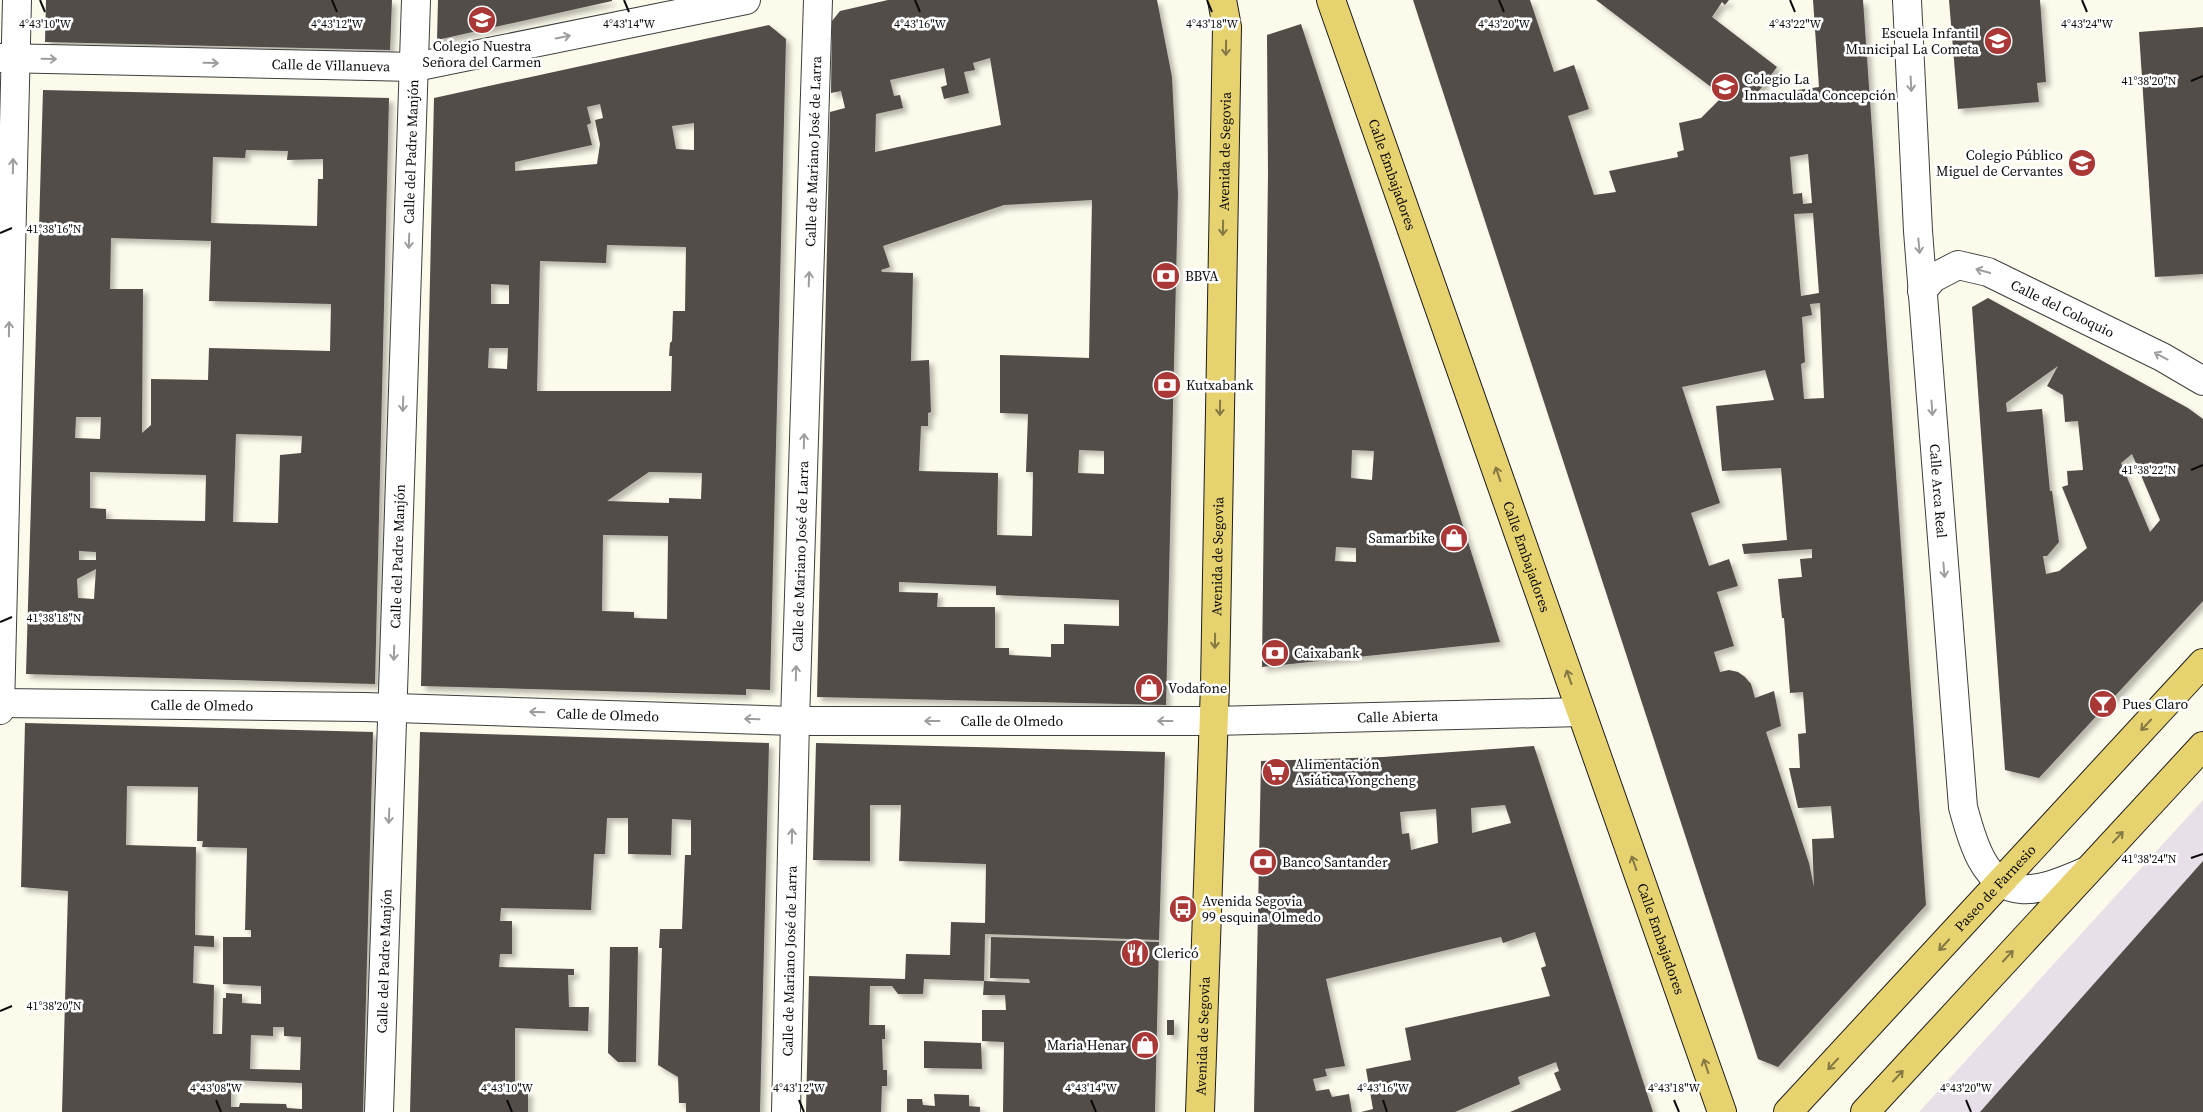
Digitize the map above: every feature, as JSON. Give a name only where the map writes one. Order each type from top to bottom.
[{"type":"main road","name":"Calle Embajadores","points":[[1331,0],[1722,1112]]},
{"type":"main road","name":"Avenida de Segovia","points":[[1200,1112],[1214,721],[1227,3]]},
{"type":"main road","name":"Paseo de Farnesio","points":[[1788,1112],[2203,663]]},
{"type":"main road","points":[[1865,1112],[2203,746]]},
{"type":"street","points":[[0,710],[8,58],[17,0]]},
{"type":"street","name":"Calle del Padre Manjón","points":[[379,1112],[416,0]]},
{"type":"street","name":"Calle de Villanueva","points":[[8,58],[415,67],[746,0]]},
{"type":"street","name":"Calle de Mariano José de Larra","points":[[786,1112],[795,720],[818,0]]},
{"type":"street","name":"Calle Arca Real","points":[[1907,0],[1922,291],[1963,807],[1972,842],[1988,870],[2001,883]]},
{"type":"street","name":"Calle del Coloquio","points":[[1922,291],[1933,278],[1958,265],[1988,272],[2162,356],[2203,381]]},
{"type":"street","name":"Calle de Olmedo","points":[[0,703],[392,708],[795,720],[1214,721]]},
{"type":"street","name":"Calle Abierta","points":[[1214,721],[1581,712]]},
{"type":"street","points":[[2001,883],[2020,889],[2034,888],[2059,882],[2087,871]]},
{"type":"shaded area","points":[[2203,800],[2203,1112],[1919,1112]]},
{"type":"building","points":[[46,0],[392,0],[390,50],[45,42]]},
{"type":"building","name":"Colegio Nuestra Señora del Carmen","points":[[438,0],[612,0],[612,1],[437,40]]},
{"type":"building","points":[[888,0],[1157,0],[1172,77],[1178,194],[1166,705],[817,697],[830,112],[845,108],[841,91],[831,93],[832,21],[840,11]],"holes":[[[990,58],[1001,125],[875,152],[876,114],[903,108],[900,95],[894,96],[890,80],[944,68],[947,85],[941,87],[944,99],[969,93],[964,72],[975,70],[973,63]],[[1092,200],[1089,358],[1000,355],[1000,413],[1028,414],[1026,472],[1033,472],[1032,536],[997,535],[998,473],[919,471],[921,426],[928,426],[928,413],[931,412],[929,360],[911,361],[913,273],[882,272],[881,270],[890,267],[883,246],[1004,205]],[[1079,450],[1104,451],[1104,474],[1078,473]],[[899,582],[996,586],[996,595],[1119,600],[1119,626],[1064,624],[1064,644],[1051,644],[1051,657],[1009,655],[1009,648],[995,648],[995,607],[937,607],[938,593],[899,592]]]},
{"type":"building","points":[[1413,0],[1530,0],[1554,72],[1574,65],[1589,109],[1568,116],[1594,195],[1616,192],[1609,171],[1678,157],[1677,152],[1684,150],[1679,123],[1701,118],[1723,96],[1596,0],[1729,0],[1725,5],[1722,2],[1712,17],[1777,67],[1755,96],[1819,87],[1813,0],[1863,0],[1926,905],[1778,1067],[1758,1059]],"holes":[[[1808,154],[1812,203],[1803,204],[1802,193],[1793,194],[1790,157]],[[1813,213],[1819,293],[1801,296],[1794,214]],[[1820,303],[1824,398],[1804,399],[1801,364],[1805,362],[1802,317],[1812,315],[1810,304]],[[1765,370],[1774,400],[1716,406],[1722,471],[1781,468],[1787,540],[1742,544],[1744,554],[1812,549],[1812,558],[1800,559],[1802,577],[1778,579],[1782,618],[1784,618],[1790,693],[1803,692],[1806,733],[1798,734],[1800,768],[1789,768],[1798,808],[1831,806],[1834,838],[1812,839],[1814,887],[1809,863],[1766,732],[1781,726],[1774,691],[1755,698],[1751,684],[1745,677],[1738,672],[1729,670],[1720,672],[1714,652],[1734,646],[1717,592],[1738,586],[1729,559],[1709,566],[1691,513],[1720,503],[1682,387]]]},
{"type":"building","name":"Escuela Infantil Municipal La Cometa","points":[[1949,0],[2040,0],[2046,82],[2037,83],[2039,102],[1958,109]]},
{"type":"building","points":[[1301,24],[1500,642],[1262,667],[1268,173],[1267,35]],"holes":[[[1352,450],[1374,451],[1372,480],[1351,478]],[[1336,547],[1356,548],[1356,562],[1335,561]]]},
{"type":"building","points":[[769,25],[786,39],[770,690],[746,689],[746,695],[421,686],[434,98]],"holes":[[[600,104],[603,118],[595,120],[600,144],[597,164],[515,171],[515,162],[592,145],[587,125],[591,123],[587,107]],[[694,123],[694,150],[676,149],[672,126]],[[607,245],[686,247],[685,311],[673,311],[672,341],[670,343],[669,356],[672,356],[671,391],[537,391],[540,261],[606,263]],[[491,284],[509,285],[509,304],[491,304]],[[489,348],[508,348],[507,369],[488,368]],[[649,472],[702,473],[701,499],[669,498],[669,503],[607,501]],[[603,535],[668,536],[667,619],[634,618],[634,612],[602,611]]]},
{"type":"building","points":[[2203,27],[2203,274],[2155,277],[2139,32]]},
{"type":"building","points":[[43,90],[389,98],[375,684],[26,674]],"holes":[[[246,150],[288,151],[287,160],[323,159],[323,179],[318,179],[317,226],[211,223],[213,157],[245,158]],[[111,238],[211,241],[209,301],[331,304],[330,351],[209,348],[208,380],[151,379],[151,425],[142,433],[143,289],[110,289]],[[76,417],[101,417],[100,439],[75,438]],[[236,434],[302,436],[301,453],[280,455],[278,523],[233,522]],[[90,472],[206,475],[205,521],[106,519],[106,509],[90,508]],[[79,551],[96,552],[96,560],[79,560]],[[96,569],[94,599],[78,598],[77,579]]]},
{"type":"building","points":[[1988,298],[2188,408],[2203,419],[2203,601],[2039,778],[2005,770],[1972,307]],"holes":[[[2058,366],[2047,386],[2063,395],[2065,422],[2078,421],[2083,470],[2067,471],[2068,485],[2062,487],[2087,548],[2059,571],[2046,574],[2043,556],[2047,556],[2059,542],[2052,491],[2050,491],[2042,409],[2007,412],[2006,403]],[[2132,454],[2160,520],[2150,532],[2121,463]]]},
{"type":"building","points":[[25,723],[373,732],[363,1112],[62,1112],[68,891],[21,887]],"holes":[[[127,786],[198,787],[197,841],[203,841],[202,847],[247,848],[245,930],[251,930],[251,937],[223,937],[223,984],[261,986],[261,1004],[242,1003],[242,994],[226,993],[226,998],[223,998],[222,1034],[213,1034],[214,985],[193,983],[194,946],[214,947],[214,936],[195,935],[196,847],[126,845]],[[273,1027],[284,1027],[284,1036],[301,1037],[300,1070],[250,1069],[251,1035],[273,1036]],[[231,1080],[302,1083],[302,1109],[287,1108],[286,1104],[240,1103],[239,1107],[231,1107]]]},
{"type":"building","points":[[420,732],[769,743],[760,1112],[686,1112],[686,1103],[679,1103],[678,1077],[658,1065],[662,948],[659,948],[660,929],[682,929],[685,855],[691,855],[691,820],[672,819],[671,855],[628,854],[628,818],[607,818],[605,854],[594,854],[591,910],[501,908],[500,921],[512,921],[512,954],[500,954],[499,967],[574,969],[574,975],[568,975],[569,1007],[589,1007],[588,1031],[515,1028],[515,1089],[528,1091],[528,1112],[410,1112]]},
{"type":"building","points":[[816,743],[1165,752],[1159,940],[985,934],[984,981],[924,979],[923,994],[898,994],[892,986],[870,986],[869,1025],[885,1025],[885,1039],[882,1039],[883,1070],[887,1070],[887,1086],[882,1086],[881,1112],[806,1112],[809,976],[905,979],[906,954],[950,955],[951,922],[985,923],[986,864],[899,861],[901,805],[870,805],[870,861],[813,860]]},
{"type":"building","points":[[1534,746],[1653,1112],[1510,1112],[1561,1090],[1554,1073],[1559,1071],[1556,1062],[1518,1077],[1520,1084],[1455,1112],[1361,1112],[1373,1109],[1366,1069],[1411,1060],[1405,1028],[1550,996],[1541,968],[1546,966],[1535,932],[1503,943],[1501,937],[1326,979],[1345,1066],[1325,1069],[1327,1076],[1313,1079],[1316,1091],[1329,1089],[1332,1097],[1349,1094],[1352,1112],[1254,1112],[1261,761],[1383,757]],"holes":[[[1505,805],[1511,823],[1472,833],[1471,808]],[[1436,809],[1438,843],[1411,850],[1409,833],[1402,834],[1400,812]]]},
{"type":"building","points":[[2203,861],[2203,1112],[1980,1112]]},
{"type":"building","points":[[991,937],[1159,942],[1155,1112],[1003,1112],[1004,1042],[982,1041],[982,1010],[1006,1010],[1005,995],[983,995],[984,981],[1030,983],[1029,979],[990,978]]},
{"type":"building","points":[[610,947],[638,947],[636,1062],[618,1062],[608,1053]]},
{"type":"building","points":[[1167,1020],[1174,1020],[1174,1035],[1167,1035]]},
{"type":"building","points":[[924,1041],[981,1043],[982,1069],[924,1068]]},
{"type":"building","points":[[934,1094],[969,1095],[969,1106],[980,1107],[980,1112],[907,1112],[907,1099],[922,1099],[923,1105],[935,1106]]},
{"type":"place","name":"Colegio Nuestra Señora del Carmen","points":[[482,20]]},
{"type":"place","name":"Escuela Infantil Municipal La Cometa","points":[[1998,41]]},
{"type":"place","name":"Colegio La Inmaculada Concepción","points":[[1725,87]]},
{"type":"place","name":"Colegio Público Miguel de Cervantes","points":[[2082,163]]},
{"type":"place","name":"BBVA","points":[[1166,276]]},
{"type":"place","name":"Kutxabank","points":[[1167,385]]},
{"type":"place","name":"Samarbike","points":[[1454,538]]},
{"type":"place","name":"Caixabank","points":[[1275,653]]},
{"type":"place","name":"Vodafone","points":[[1149,688]]},
{"type":"place","name":"Pues Claro","points":[[2103,704]]},
{"type":"place","name":"Alimentación Asiática Yongcheng","points":[[1276,772]]},
{"type":"place","name":"Banco Santander","points":[[1263,862]]},
{"type":"place","name":"Avenida Segovia 99 esquina Olmedo","points":[[1183,909]]},
{"type":"place","name":"Clericó","points":[[1135,953]]},
{"type":"place","name":"Maria Henar","points":[[1145,1045]]}]
